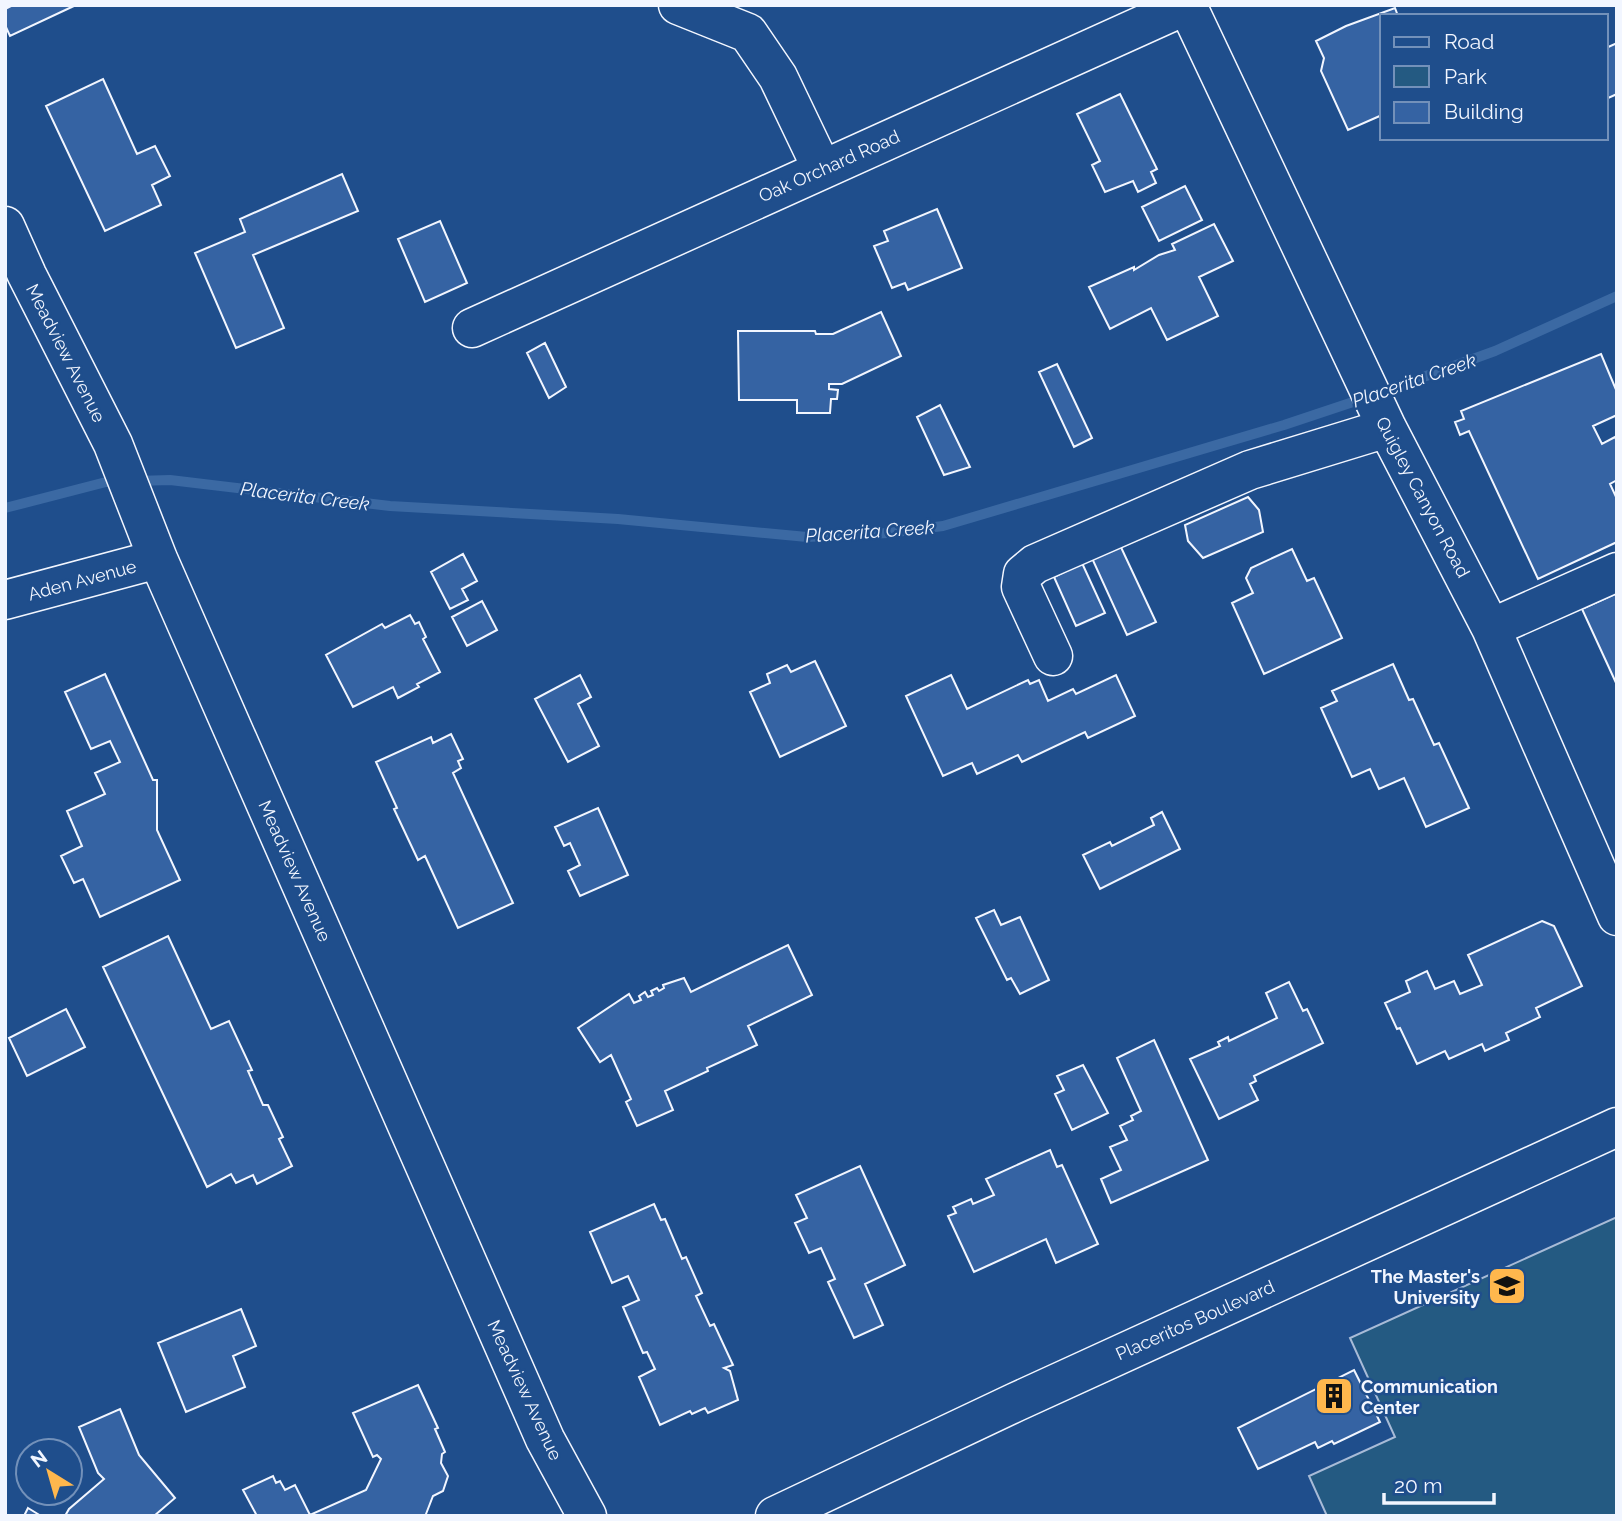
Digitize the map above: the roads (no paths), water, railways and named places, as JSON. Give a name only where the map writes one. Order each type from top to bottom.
[{"type":"street","points":[[678,5],[748,33],[778,77],[822,169]]},
{"type":"street","name":"Oak Orchard Road","points":[[472,328],[1187,5]]},
{"type":"street","name":"Quigley Canyon Road","points":[[1187,5],[1387,428],[1491,628],[1617,916]]},
{"type":"street","name":"Meadview Avenue","points":[[5,226],[113,444],[158,559],[545,1439],[587,1516]]},
{"type":"street","points":[[1053,656],[1021,587],[1023,574],[1035,564],[1250,470],[1387,428]]},
{"type":"street","name":"Aden Avenue","points":[[5,600],[158,559]]},
{"type":"street","points":[[1491,628],[1617,572]]},
{"type":"street","name":"Placeritos Boulevard","points":[[775,1516],[1016,1402],[1617,1127]]},
{"type":"waterway","name":"Placerita Creek","points":[[136,481],[170,480],[390,506],[618,519],[807,537],[888,533],[943,526],[1284,425],[1495,351],[1617,296]]},
{"type":"waterway","name":"Placerita Creek","points":[[5,508],[106,482],[120,482]]},
{"type":"place","name":"The Master's University","points":[[1507,1286]]},
{"type":"place","name":"Communication Center","points":[[1334,1396]]}]
